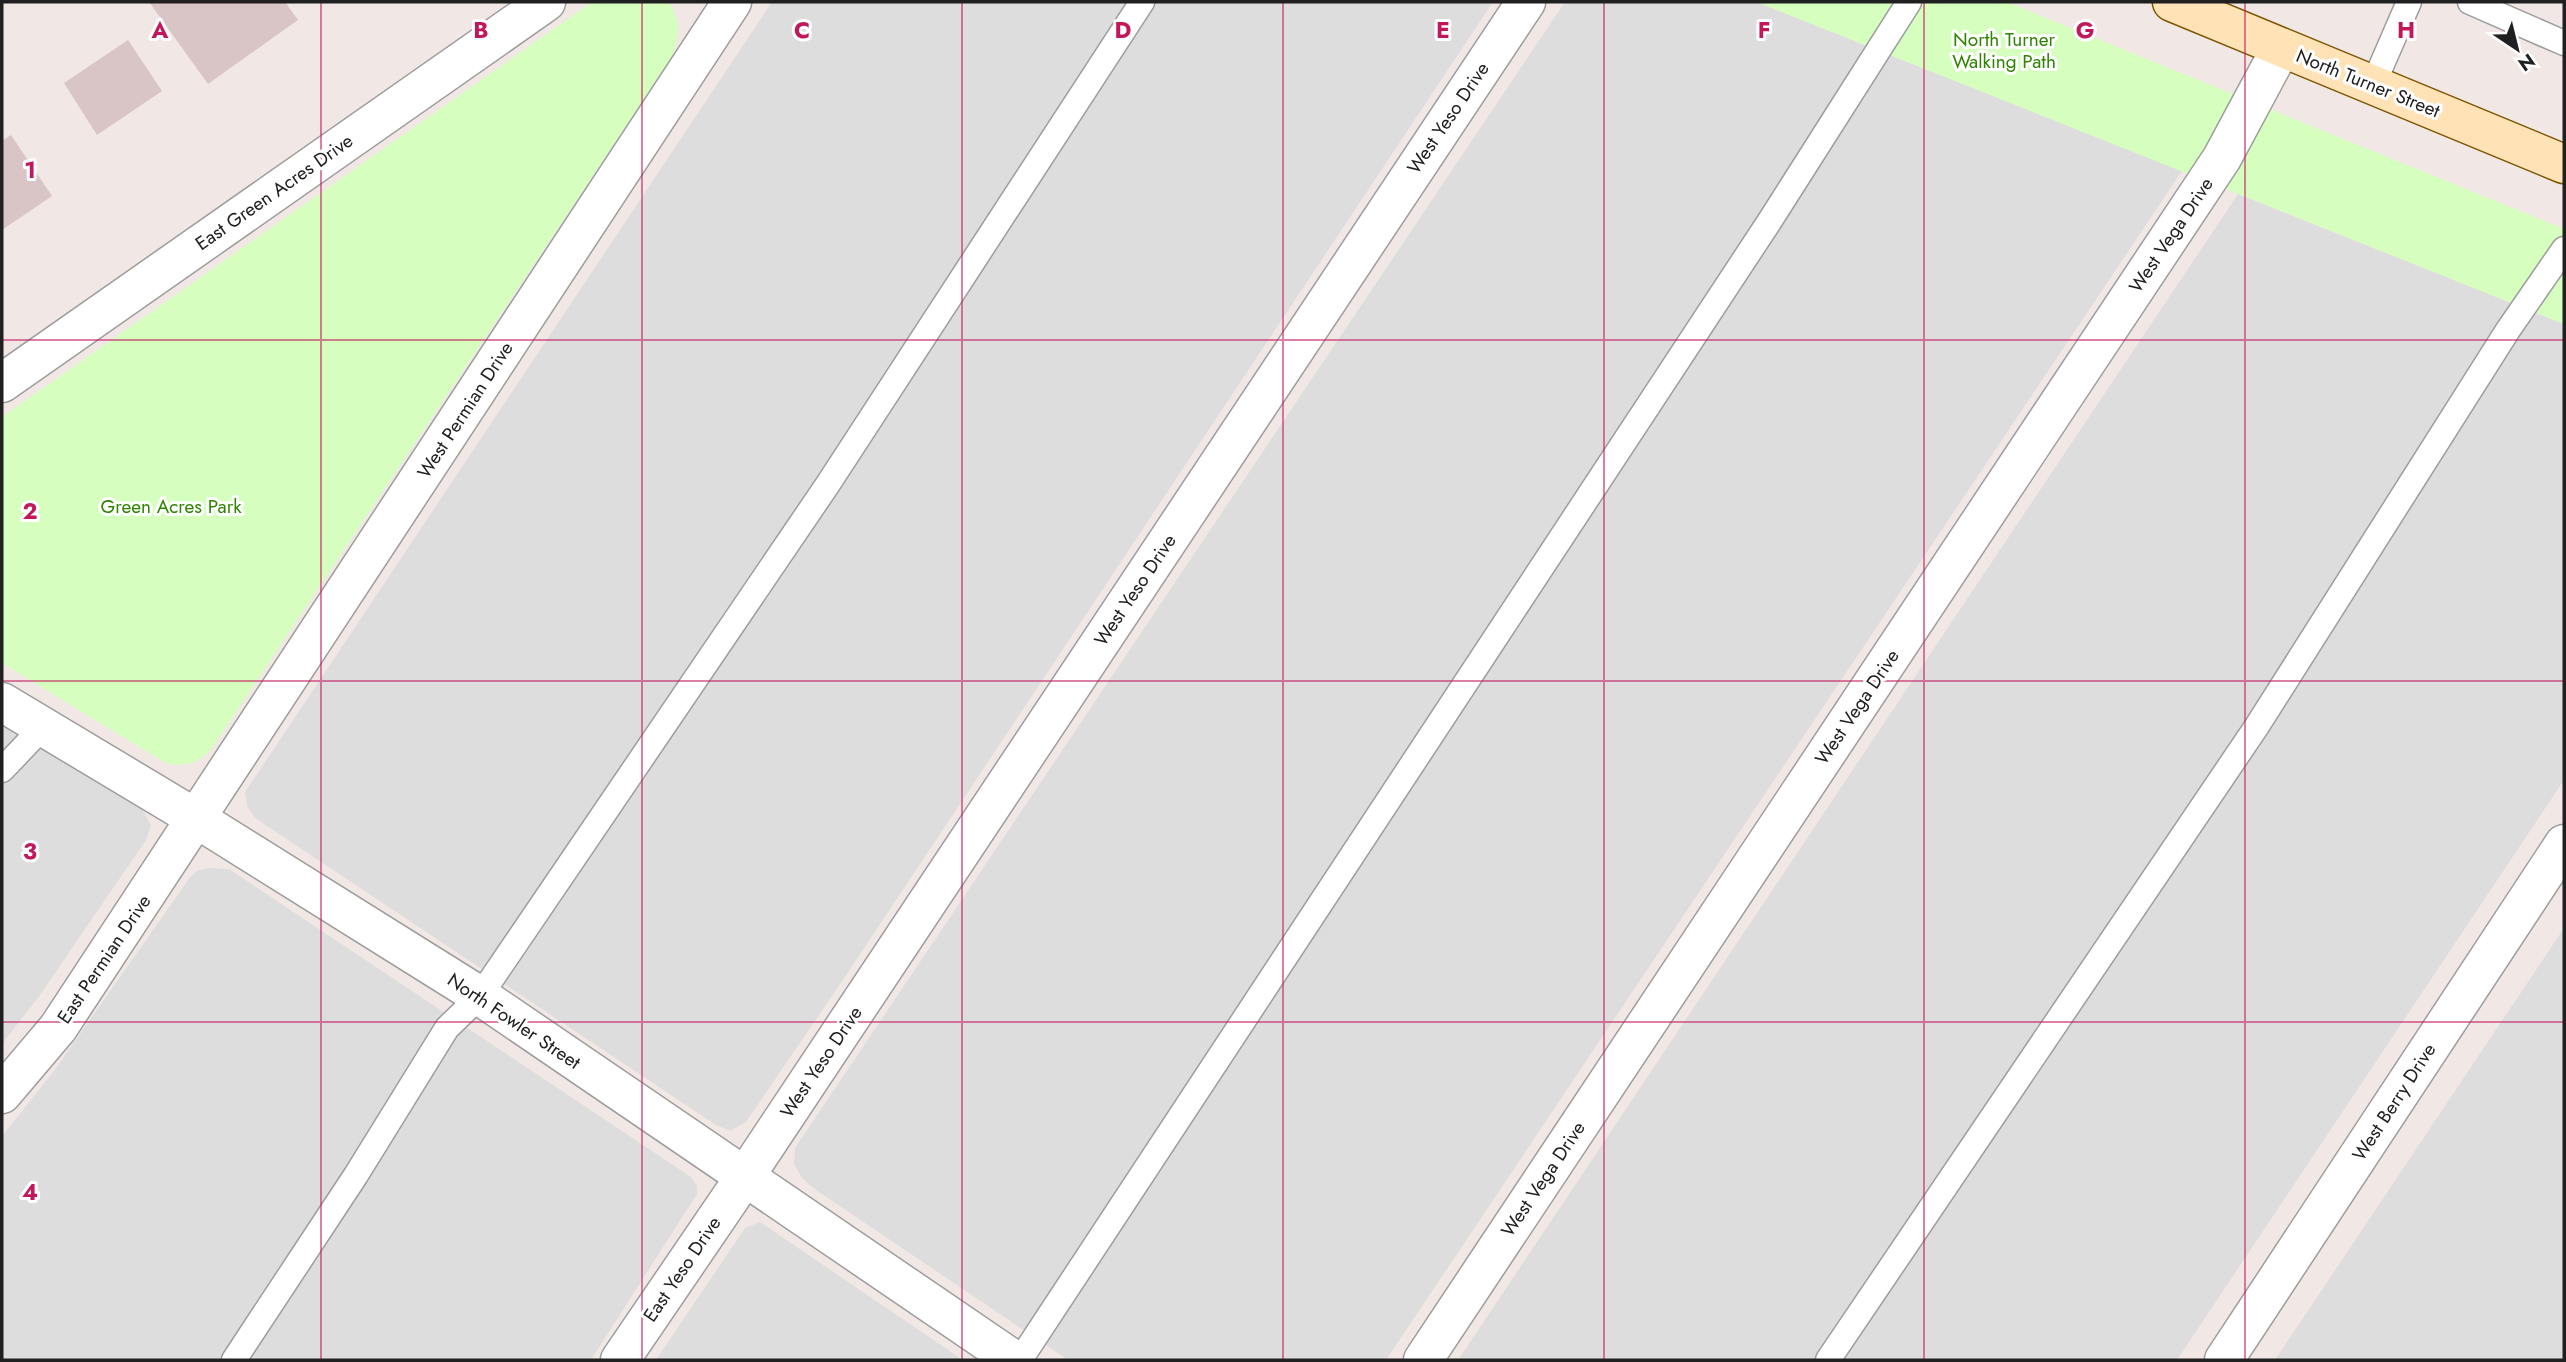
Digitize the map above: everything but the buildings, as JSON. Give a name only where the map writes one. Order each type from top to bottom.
[{"type":"main road","name":"North Turner Street","points":[[2183,4],[2281,48],[2564,164]]},
{"type":"street","name":"East Green Acres Drive","points":[[2,383],[546,2]]},
{"type":"street","name":"West Permian Drive","points":[[197,819],[732,2]]},
{"type":"street","name":"West Yeso Drive","points":[[744,1178],[1525,2]]},
{"type":"street","name":"West Vega Drive","points":[[1423,1360],[2222,158],[2281,48]]},
{"type":"street","name":"North Fowler Street","points":[[2,702],[197,819],[480,996],[1014,1360]]},
{"type":"street","name":"East Permian Drive","points":[[2,1094],[58,1028],[197,819]]},
{"type":"street","name":"West Berry Drive","points":[[2224,1360],[2564,844]]},
{"type":"street","name":"East Yeso Drive","points":[[620,1360],[744,1178]]},
{"type":"lane","points":[[234,1360],[356,1175],[447,1027],[480,996],[828,484],[1142,2]]},
{"type":"lane","points":[[1020,1360],[1771,219],[1909,2]]},
{"type":"lane","points":[[2373,85],[2409,2]]},
{"type":"lane","points":[[2470,2],[2564,43]]},
{"type":"lane","points":[[1828,1360],[2257,726],[2508,330],[2564,249]]},
{"type":"lane","points":[[2,770],[42,728]]},
{"type":"shaded area","points":[[772,2],[1493,2],[845,977],[746,1122],[730,1131],[716,1125],[255,818],[247,806],[245,792]]},
{"type":"shaded area","points":[[1565,2],[1757,2],[2182,171],[1386,1360],[1068,1360],[816,1190],[802,1178],[794,1164],[795,1148]]},
{"type":"shaded area","points":[[2238,194],[2564,324],[2564,780],[2177,1360],[1458,1360]]},
{"type":"shaded area","points":[[2,720],[139,802],[151,826],[146,840],[40,995],[2,1044]]},
{"type":"shaded area","points":[[229,869],[691,1177],[697,1186],[697,1194],[591,1360],[2,1360],[2,1136],[53,1072],[191,876],[199,870]]},
{"type":"shaded area","points":[[2564,928],[2564,1360],[2275,1360]]},
{"type":"shaded area","points":[[760,1222],[963,1360],[656,1360],[745,1228]]},
{"type":"green space","name":"Green Acres Park","points":[[592,2],[669,2],[676,16],[678,29],[671,58],[210,751],[188,764],[164,762],[2,663],[2,417]]},
{"type":"green space","name":"North Turner Walking Path","points":[[1757,2],[2007,2],[2564,229],[2564,324]]}]
